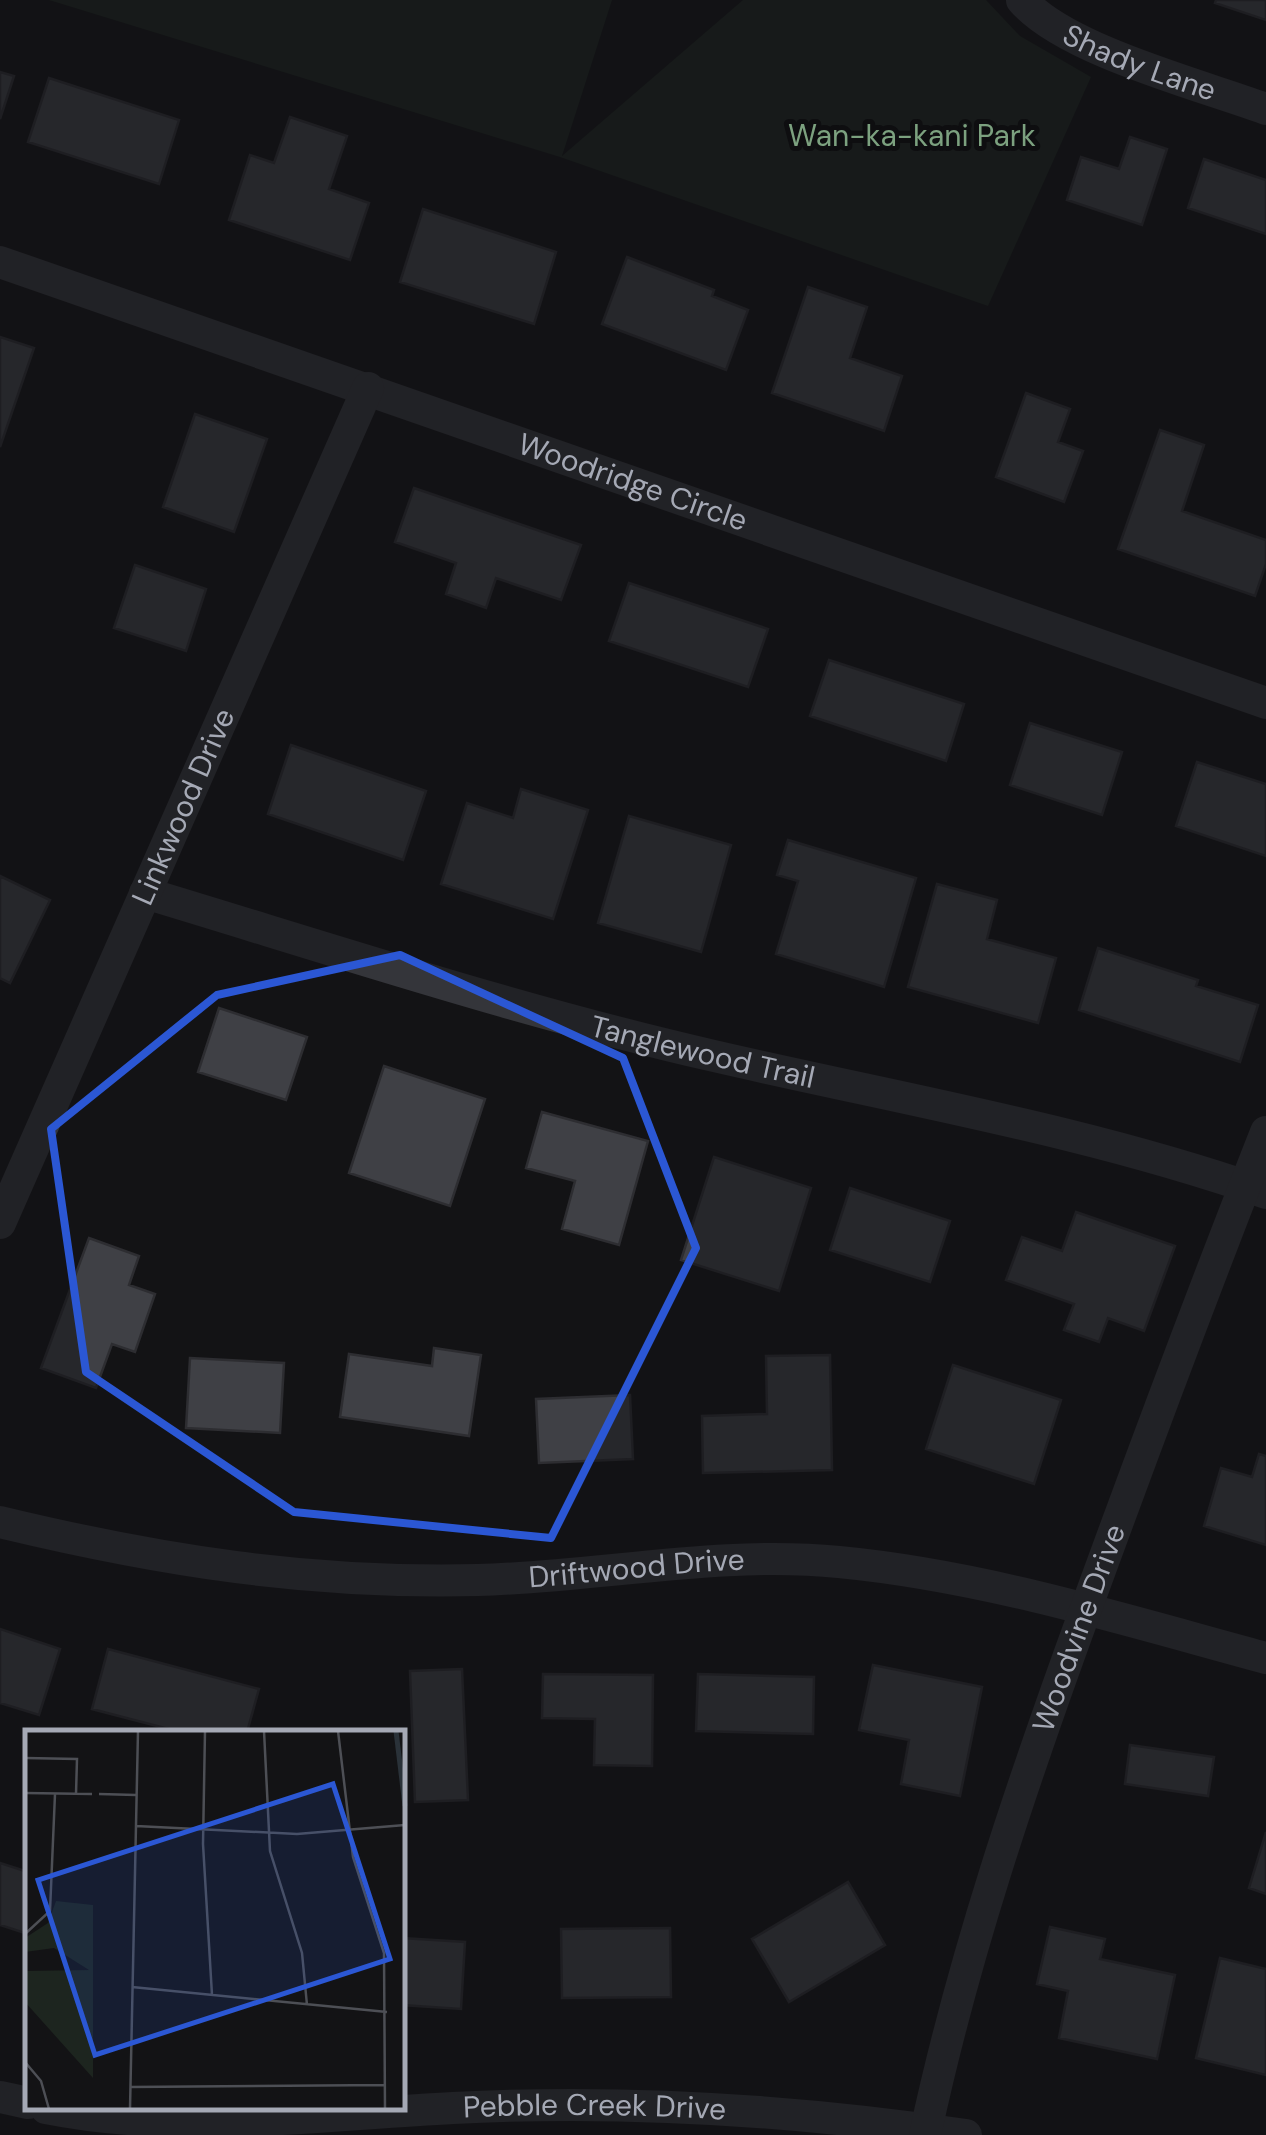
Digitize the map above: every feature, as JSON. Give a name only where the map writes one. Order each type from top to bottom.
[{"type":"street","name":"Shady Lane","points":[[1022,0],[1036,16],[1095,46],[1266,109]]},
{"type":"street","name":"Woodridge Circle","points":[[0,262],[1266,703]]},
{"type":"street","name":"Linkwood Drive","points":[[0,1223],[368,388]]},
{"type":"street","name":"Tanglewood Trail","points":[[145,893],[497,999],[713,1056],[975,1110],[1149,1153],[1255,1190]]},
{"type":"street","name":"Woodvine Drive","points":[[926,2132],[949,2034],[1018,1795],[1170,1376],[1255,1190],[1266,1132]]},
{"type":"street","name":"Driftwood Drive","points":[[0,1522],[124,1552],[230,1570],[393,1580],[481,1580],[767,1560],[837,1562],[965,1578],[1266,1658]]},
{"type":"street","points":[[0,2096],[25,2102]]},
{"type":"street","name":"Pebble Creek Drive","points":[[59,2110],[139,2122],[220,2126],[453,2108],[640,2104],[752,2109],[966,2135]]},
{"type":"highlighted area","points":[[400,955],[623,1058],[696,1248],[551,1538],[294,1512],[86,1372],[51,1129],[217,995]]},
{"type":"green space","name":"Wan-ka-kani Park","points":[[49,0],[612,0],[562,156],[743,0],[986,0],[1020,36],[1091,77],[988,306],[560,157]]},
{"type":"building","points":[[1266,0],[1266,20],[1215,3]]},
{"type":"building","points":[[0,72],[14,76],[0,119]]},
{"type":"building","points":[[49,78],[179,120],[159,184],[28,142]]},
{"type":"building","points":[[290,117],[347,136],[329,189],[369,203],[350,260],[229,220],[250,155],[274,163]]},
{"type":"building","points":[[1130,137],[1167,149],[1142,225],[1067,200],[1081,157],[1119,169]]},
{"type":"building","points":[[1204,159],[1266,180],[1266,234],[1188,208]]},
{"type":"building","points":[[423,209],[556,252],[534,324],[400,282]]},
{"type":"building","points":[[627,257],[714,290],[712,296],[748,310],[726,370],[602,324]]},
{"type":"building","points":[[808,287],[867,307],[850,358],[902,376],[884,431],[772,393]]},
{"type":"building","points":[[0,337],[34,348],[0,447]]},
{"type":"building","points":[[1026,393],[1070,409],[1058,442],[1083,451],[1064,502],[996,477]]},
{"type":"building","points":[[195,414],[267,439],[234,532],[163,507]]},
{"type":"building","points":[[1160,430],[1204,445],[1182,511],[1266,540],[1266,564],[1255,596],[1118,549]]},
{"type":"building","points":[[414,488],[581,545],[561,600],[496,578],[486,608],[446,594],[456,563],[395,542]]},
{"type":"building","points":[[135,565],[206,589],[186,651],[114,628]]},
{"type":"building","points":[[629,583],[768,629],[748,687],[609,641]]},
{"type":"building","points":[[829,660],[964,704],[946,761],[810,716]]},
{"type":"building","points":[[1030,723],[1122,752],[1102,815],[1010,785]]},
{"type":"building","points":[[291,745],[426,791],[403,860],[268,814]]},
{"type":"building","points":[[1197,762],[1266,784],[1266,856],[1176,826]]},
{"type":"building","points":[[521,789],[588,810],[553,919],[441,884],[467,803],[513,818]]},
{"type":"building","points":[[629,816],[731,845],[701,952],[598,923]]},
{"type":"building","points":[[788,840],[916,878],[884,987],[776,954],[798,881],[777,875]]},
{"type":"building","points":[[0,876],[50,900],[10,983],[0,978]]},
{"type":"building","points":[[937,884],[997,900],[987,939],[1056,958],[1038,1023],[908,987]]},
{"type":"building","points":[[1098,948],[1198,980],[1196,986],[1258,1005],[1240,1062],[1079,1010]]},
{"type":"building","points":[[219,1008],[307,1037],[286,1100],[198,1072]]},
{"type":"building","points":[[384,1066],[485,1099],[450,1206],[349,1173]]},
{"type":"building","points":[[542,1112],[648,1141],[619,1245],[562,1229],[575,1181],[526,1168]]},
{"type":"building","points":[[714,1157],[811,1188],[779,1291],[681,1260]]},
{"type":"building","points":[[850,1188],[950,1221],[930,1282],[830,1250]]},
{"type":"building","points":[[1076,1212],[1175,1246],[1144,1331],[1108,1318],[1099,1342],[1064,1330],[1074,1304],[1006,1280],[1022,1237],[1062,1251]]},
{"type":"building","points":[[89,1238],[139,1256],[129,1285],[155,1294],[135,1352],[112,1344],[96,1388],[41,1368]]},
{"type":"building","points":[[434,1348],[481,1355],[469,1436],[340,1417],[349,1354],[432,1366]]},
{"type":"building","points":[[830,1355],[832,1470],[703,1473],[702,1416],[767,1414],[766,1356]]},
{"type":"building","points":[[190,1358],[284,1363],[280,1433],[186,1428]]},
{"type":"building","points":[[953,1365],[1061,1400],[1034,1484],[926,1449]]},
{"type":"building","points":[[630,1395],[633,1459],[539,1463],[536,1399]]},
{"type":"building","points":[[1259,1454],[1266,1456],[1266,1545],[1204,1526],[1221,1468],[1252,1477]]},
{"type":"building","points":[[0,1629],[60,1649],[39,1715],[0,1703]]},
{"type":"building","points":[[108,1649],[259,1689],[248,1730],[172,1730],[92,1709]]},
{"type":"building","points":[[873,1665],[982,1687],[960,1796],[901,1784],[909,1740],[859,1730]]},
{"type":"building","points":[[462,1669],[468,1800],[415,1802],[410,1671]]},
{"type":"building","points":[[543,1674],[653,1675],[652,1766],[594,1765],[595,1719],[542,1718]]},
{"type":"building","points":[[698,1674],[814,1677],[813,1734],[696,1731]]},
{"type":"building","points":[[1130,1745],[1214,1757],[1208,1796],[1125,1784]]},
{"type":"building","points":[[1266,1832],[1266,1894],[1249,1888]]},
{"type":"building","points":[[0,1863],[25,1871],[25,1933],[0,1925]]},
{"type":"building","points":[[848,1882],[885,1945],[789,2002],[752,1939]]},
{"type":"building","points":[[1050,1927],[1105,1939],[1100,1959],[1175,1975],[1157,2059],[1059,2038],[1068,1991],[1037,1984]]},
{"type":"building","points":[[670,1928],[671,1997],[562,1998],[561,1929]]},
{"type":"building","points":[[405,1938],[465,1942],[461,2009],[405,2005]]},
{"type":"building","points":[[1220,1958],[1266,1969],[1266,2075],[1196,2058]]}]
